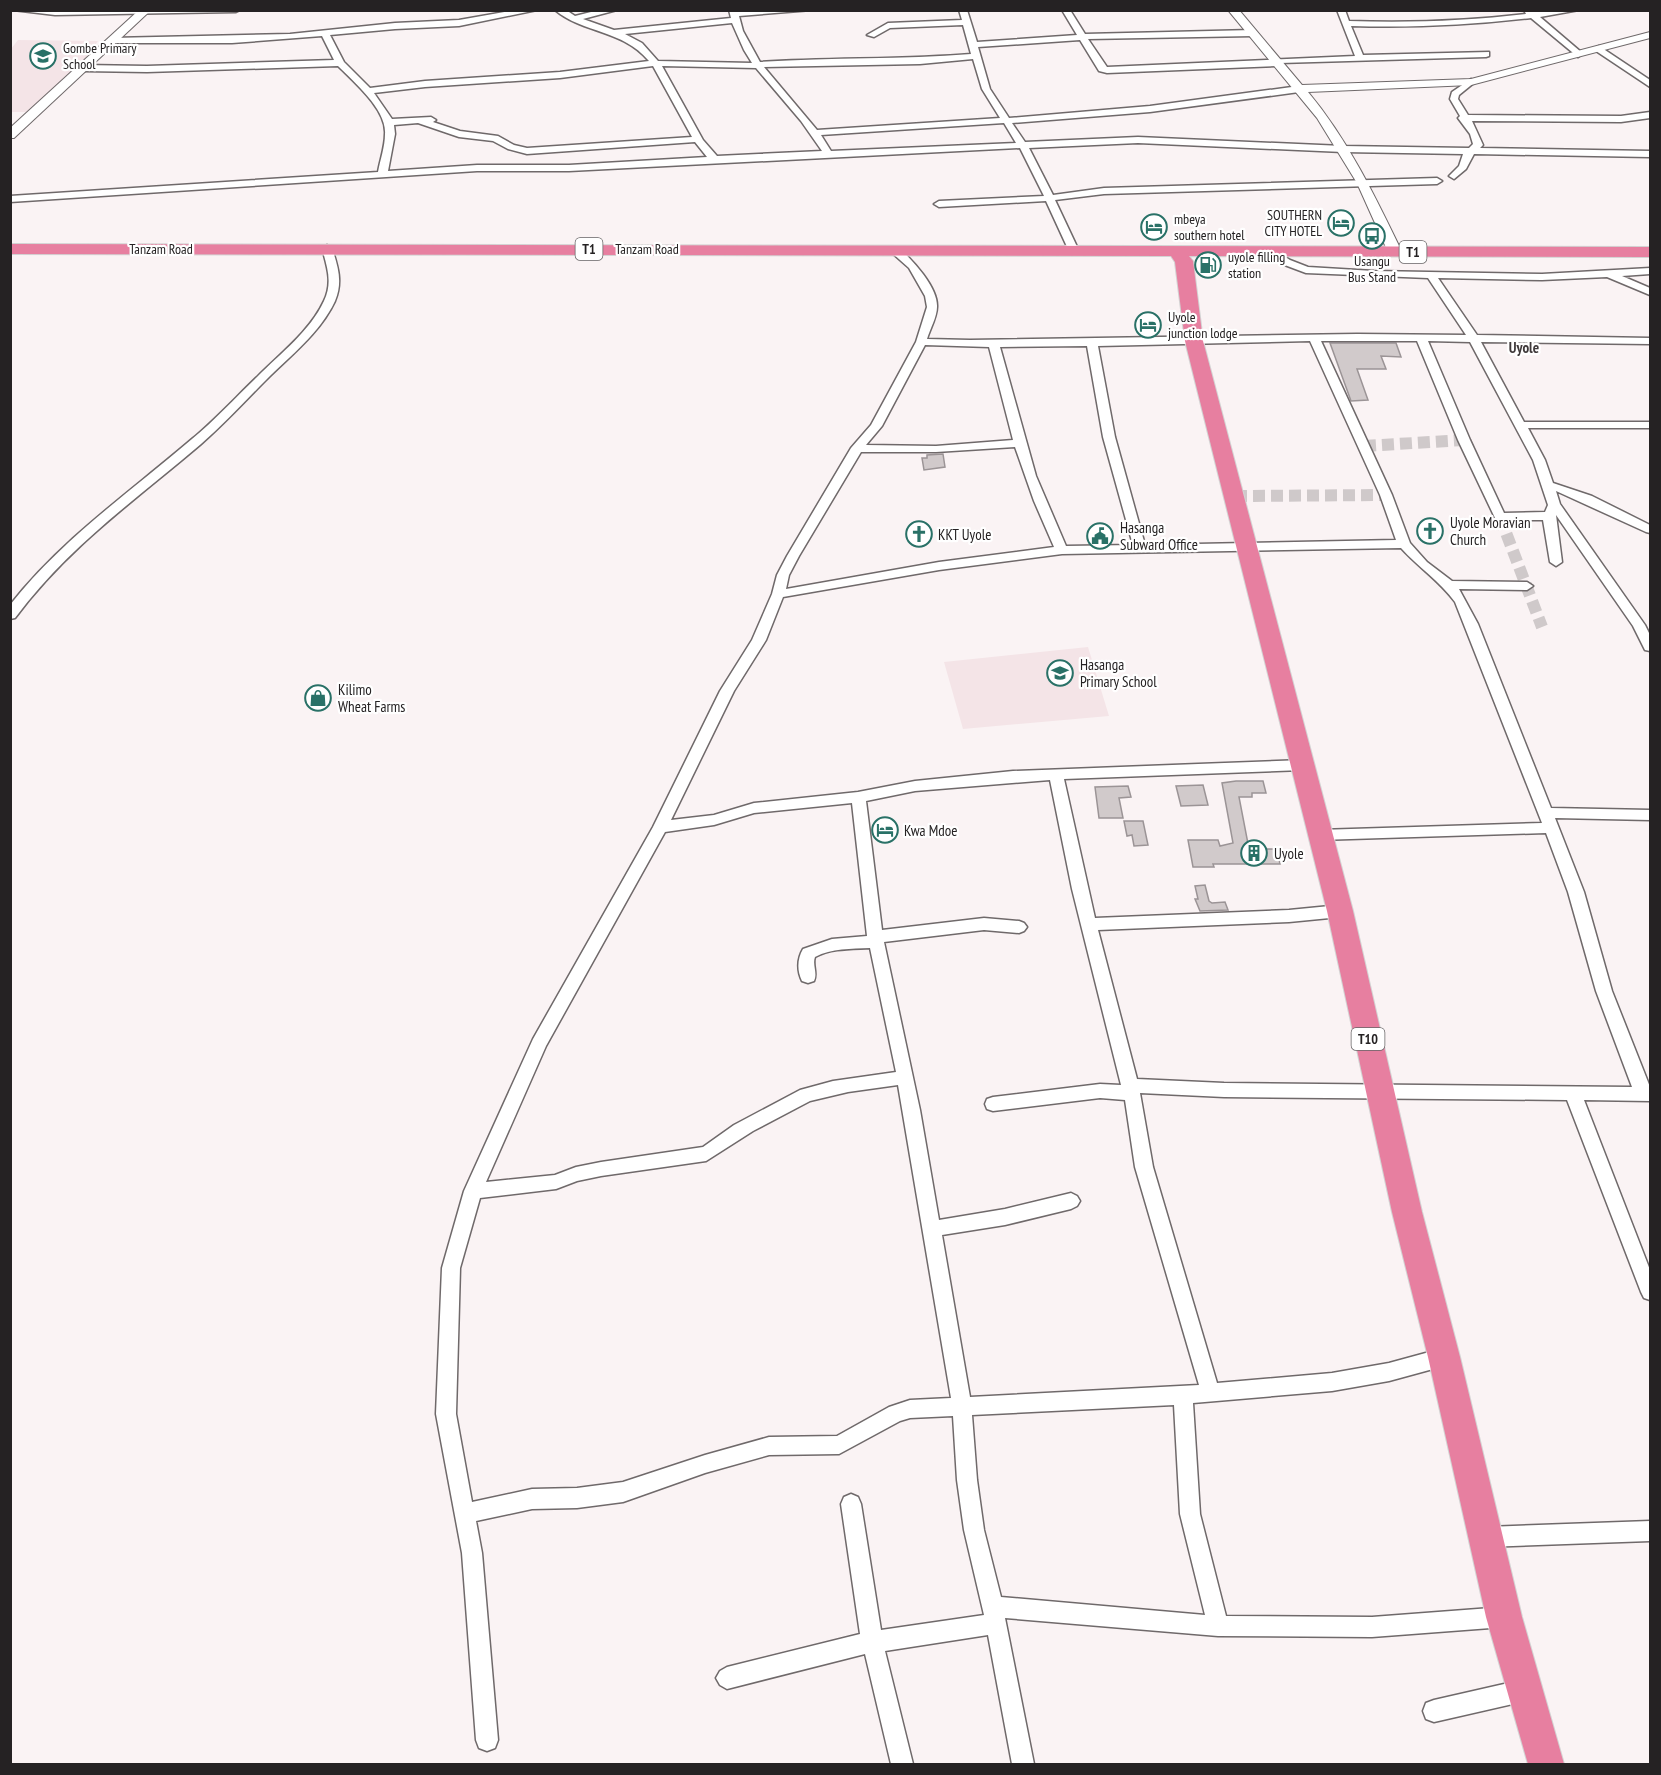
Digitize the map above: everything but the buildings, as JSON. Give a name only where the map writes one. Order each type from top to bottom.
[{"type":"highway","name":"Tanzam Road","points":[[10,249],[1172,251]]},
{"type":"highway","points":[[1110,251],[1145,258],[1179,274],[1209,258],[1232,252]]},
{"type":"highway","name":"T1","points":[[1172,251],[1650,252]]},
{"type":"highway","name":"T10","points":[[1172,251],[1166,260],[1179,274],[1182,304],[1190,314],[1194,341],[1340,911],[1407,1212],[1444,1357],[1504,1617],[1546,1764]]},
{"type":"street","points":[[17,10],[236,10]]},
{"type":"street","points":[[115,40],[232,40],[325,34],[395,26],[453,23],[509,12],[533,10]]},
{"type":"street","points":[[559,10],[572,19],[633,41],[655,63],[706,152],[715,159]]},
{"type":"street","points":[[572,19],[613,10]]},
{"type":"street","points":[[611,33],[733,15],[808,10]]},
{"type":"street","points":[[940,10],[955,22]]},
{"type":"street","points":[[963,10],[986,89],[1024,147],[1074,251]]},
{"type":"street","points":[[1066,10],[1102,69],[1107,70],[1486,54]]},
{"type":"street","points":[[1233,10],[1322,116],[1363,183],[1395,252]]},
{"type":"street","points":[[1341,10],[1360,58]]},
{"type":"street","points":[[1346,23],[1394,25],[1497,20],[1530,12],[1575,10]]},
{"type":"street","points":[[10,135],[146,11]]},
{"type":"street","points":[[1530,12],[1578,54]]},
{"type":"street","points":[[733,15],[740,37],[768,80],[817,133],[829,155]]},
{"type":"street","points":[[872,35],[888,26],[966,22]]},
{"type":"street","points":[[972,45],[1025,39],[1252,33]]},
{"type":"street","points":[[325,34],[340,63],[368,91],[389,122],[390,134],[382,176]]},
{"type":"street","points":[[817,133],[1008,122],[1158,108],[1299,89],[1368,85],[1432,86],[1471,82],[1650,34]]},
{"type":"street","points":[[1599,49],[1650,84]]},
{"type":"street","points":[[368,91],[425,84],[571,74],[655,63],[759,65],[796,62],[920,61],[975,56]]},
{"type":"street","points":[[82,68],[178,69],[269,63],[340,63]]},
{"type":"street","points":[[1454,176],[1463,167],[1467,155],[1477,147],[1478,141],[1463,118],[1454,96],[1471,82]]},
{"type":"street","points":[[1463,118],[1621,119],[1650,115]]},
{"type":"street","points":[[389,122],[447,119]]},
{"type":"street","points":[[420,121],[459,134],[495,138],[512,147],[527,151],[698,139]]},
{"type":"street","points":[[10,199],[477,168],[569,168],[715,159],[1024,147],[1138,140],[1343,149],[1650,154]]},
{"type":"street","points":[[939,204],[1049,198],[1104,191],[1437,181]]},
{"type":"street","points":[[10,615],[50,566],[96,520],[196,441],[307,331],[327,306],[335,286],[327,248]]},
{"type":"street","points":[[487,1740],[476,1595],[466,1513],[453,1463],[446,1414],[451,1268],[473,1191],[539,1044],[660,827],[727,690],[759,640],[778,594],[783,575],[857,448],[876,426],[921,342],[932,307],[930,296],[913,266],[895,250]]},
{"type":"street","points":[[1273,252],[1286,262],[1305,270],[1374,274],[1542,277],[1650,271]]},
{"type":"street","points":[[1355,252],[1374,274]]},
{"type":"street","points":[[1431,274],[1454,305],[1539,460],[1548,485],[1556,562]]},
{"type":"street","points":[[1608,274],[1650,292]]},
{"type":"street","points":[[921,342],[994,345],[1314,338],[1650,341]]},
{"type":"street","points":[[993,1104],[1100,1090],[1379,1090],[1647,1094],[1604,991],[1576,892],[1472,624],[1461,600],[1449,585],[1423,565],[1404,544],[1386,495],[1314,338]]},
{"type":"street","points":[[1421,338],[1464,440],[1500,517],[1552,510]]},
{"type":"street","points":[[1092,343],[1109,437],[1140,548]]},
{"type":"street","points":[[994,345],[1021,444],[1049,527],[1062,550]]},
{"type":"street","points":[[1520,425],[1650,425]]},
{"type":"street","points":[[857,448],[936,449],[1021,444]]},
{"type":"street","points":[[1548,485],[1582,495],[1650,530]]},
{"type":"street","points":[[1552,510],[1639,625],[1650,647]]},
{"type":"street","points":[[1635,522],[1650,520]]},
{"type":"street","points":[[778,594],[939,566],[1062,550],[1404,544]]},
{"type":"street","points":[[1449,585],[1527,586]]},
{"type":"street","points":[[660,827],[714,820],[754,808],[858,797],[915,786],[1013,776],[1303,765]]},
{"type":"street","points":[[1056,776],[1089,924],[1131,1090],[1144,1167],[1210,1391]]},
{"type":"street","points":[[858,797],[876,940],[905,1077],[962,1408],[970,1504],[1023,1764]]},
{"type":"street","points":[[1546,813],[1650,815]]},
{"type":"street","points":[[1319,835],[1551,828]]},
{"type":"street","points":[[1089,924],[1288,916],[1340,911]]},
{"type":"street","points":[[808,977],[806,960],[808,953],[814,950],[840,944],[984,924],[1019,927]]},
{"type":"street","points":[[473,1191],[556,1182],[576,1174],[706,1154],[730,1136],[771,1112],[807,1095],[839,1086],[905,1077]]},
{"type":"street","points":[[1573,1094],[1650,1292]]},
{"type":"street","points":[[931,1229],[1005,1217],[1071,1202]]},
{"type":"street","points":[[466,1513],[532,1499],[577,1498],[622,1492],[705,1464],[769,1446],[839,1445],[896,1413],[910,1408],[962,1408],[1183,1396],[1210,1391],[1294,1387],[1369,1377],[1444,1357]]},
{"type":"street","points":[[1183,1396],[1190,1514],[1218,1626]]},
{"type":"street","points":[[851,1504],[872,1642],[902,1764]]},
{"type":"street","points":[[1486,1537],[1650,1531]]},
{"type":"street","points":[[728,1678],[800,1658],[994,1615],[1218,1626],[1372,1627],[1504,1617]]},
{"type":"street","points":[[1434,1711],[1526,1690]]},
{"type":"shaded area","points":[[18,40],[98,41],[63,90],[35,112],[11,112],[11,49]]},
{"type":"shaded area","points":[[1088,647],[1109,716],[963,729],[944,662]]},
{"type":"tunnel","points":[[1364,446],[1464,440]]},
{"type":"tunnel","points":[[1235,496],[1386,495]]},
{"type":"tunnel","points":[[1500,517],[1542,627]]},
{"type":"place","name":"Gombe Primary School","points":[[43,56]]},
{"type":"place","name":"SOUTHERN CITY HOTEL","points":[[1341,223]]},
{"type":"place","name":"mbeya southern hotel","points":[[1154,227]]},
{"type":"place","name":"Usangu Bus Stand","points":[[1372,236]]},
{"type":"place","name":"uyole filling station","points":[[1208,265]]},
{"type":"place","name":"Uyole junction lodge","points":[[1148,325]]},
{"type":"place","name":"Uyole Moravian Church","points":[[1430,531]]},
{"type":"place","name":"KKT Uyole","points":[[919,534]]},
{"type":"place","name":"Hasanga Subward Office","points":[[1100,536]]},
{"type":"place","name":"Hasanga Primary School","points":[[1060,673]]},
{"type":"place","name":"Kilimo Wheat Farms","points":[[318,698]]},
{"type":"place","name":"Kwa Mdoe","points":[[885,830]]},
{"type":"place","name":"Uyole","points":[[1254,853]]},
{"type":"district","name":"Uyole","points":[[1524,347]]}]
